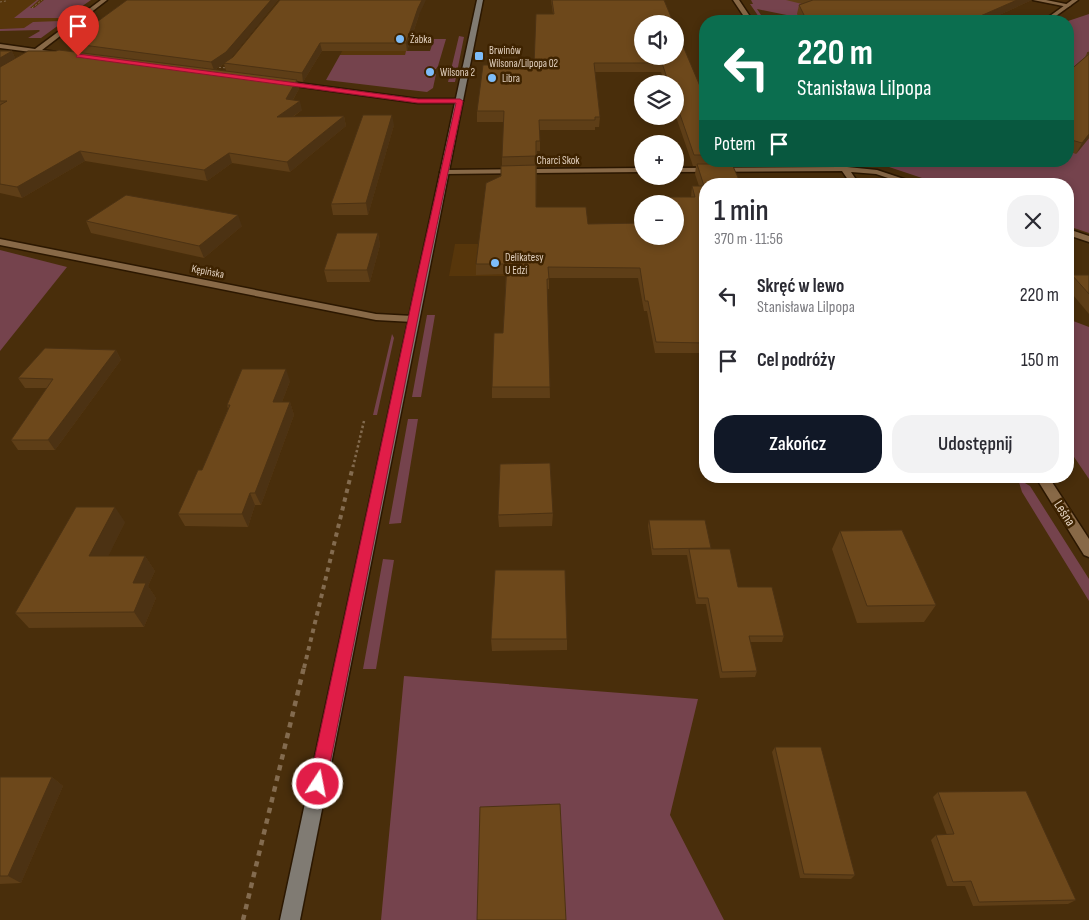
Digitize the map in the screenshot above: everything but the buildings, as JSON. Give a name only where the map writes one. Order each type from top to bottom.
[{"type":"street","points":[[28,58],[34,51],[104,0]]},
{"type":"street","points":[[290,920],[480,0]]},
{"type":"street","points":[[736,0],[746,15]]},
{"type":"street","points":[[1036,0],[1068,6]]},
{"type":"street","points":[[1055,15],[1075,0]]},
{"type":"street","points":[[0,46],[59,54]]},
{"type":"street","points":[[274,82],[418,101],[460,101]]},
{"type":"street","points":[[845,169],[851,178]]},
{"type":"street","points":[[684,170],[845,169],[877,172],[896,178]]},
{"type":"street","name":"Charci Skok","points":[[444,172],[634,170]]},
{"type":"street","points":[[1074,234],[1089,239]]},
{"type":"street","name":"Kępińska","points":[[0,242],[376,317],[413,319]]},
{"type":"street","name":"Leśna","points":[[1045,483],[1089,551]]},
{"type":"path","points":[[32,8],[42,0]]},
{"type":"path","points":[[0,2],[6,2]]},
{"type":"path","points":[[212,67],[234,68]]},
{"type":"path","points":[[243,920],[365,416]]},
{"type":"shaded area","points":[[0,0],[91,0],[51,27],[0,29]]},
{"type":"shaded area","points":[[39,0],[30,8],[34,8],[44,0],[91,0],[65,18],[14,18]]},
{"type":"shaded area","points":[[751,0],[871,0],[855,15],[786,15],[757,9],[761,15],[758,15],[750,4],[753,4]]},
{"type":"shaded area","points":[[1089,14],[1089,233],[1074,228],[1074,178],[922,178],[889,167],[1074,167],[1074,19]]},
{"type":"shaded area","points":[[33,22],[63,22],[41,38],[28,38],[39,30],[0,31],[0,29],[24,28]]},
{"type":"shaded area","points":[[355,27],[415,27],[405,55],[340,55]]},
{"type":"shaded area","points":[[459,36],[464,37],[455,82],[448,82]]},
{"type":"shaded area","points":[[434,39],[446,39],[436,69],[425,70],[424,74],[436,74],[433,88],[427,92],[326,80],[340,55],[405,55],[406,51],[430,51]]},
{"type":"shaded area","points":[[455,244],[517,244],[515,276],[449,276]]},
{"type":"shaded area","points":[[0,250],[67,267],[0,351]]},
{"type":"shaded area","points":[[427,315],[435,315],[421,397],[412,397]]},
{"type":"shaded area","points":[[1074,321],[1089,327],[1089,479],[1074,457]]},
{"type":"shaded area","points":[[392,334],[394,338],[377,415],[373,415]]},
{"type":"shaded area","points":[[408,419],[418,419],[401,523],[389,524]]},
{"type":"shaded area","points":[[1019,483],[1025,483],[1030,486],[1089,579],[1089,601],[1022,492]]},
{"type":"shaded area","points":[[383,559],[394,560],[376,669],[363,669]]},
{"type":"shaded area","points":[[404,676],[698,699],[670,815],[724,920],[381,920]]},
{"type":"place","name":"Żabka","points":[[400,39]]},
{"type":"place","name":"Brwinów Wilsona/Lilpopa 02","points":[[479,56]]},
{"type":"place","name":"Wilsona 2","points":[[430,72]]},
{"type":"place","name":"Libra","points":[[492,78]]},
{"type":"place","name":"Delikatesy U Edzi","points":[[495,263]]},
{"type":"route","points":[[78,56],[418,101],[460,101],[420,282],[318,784]]}]
